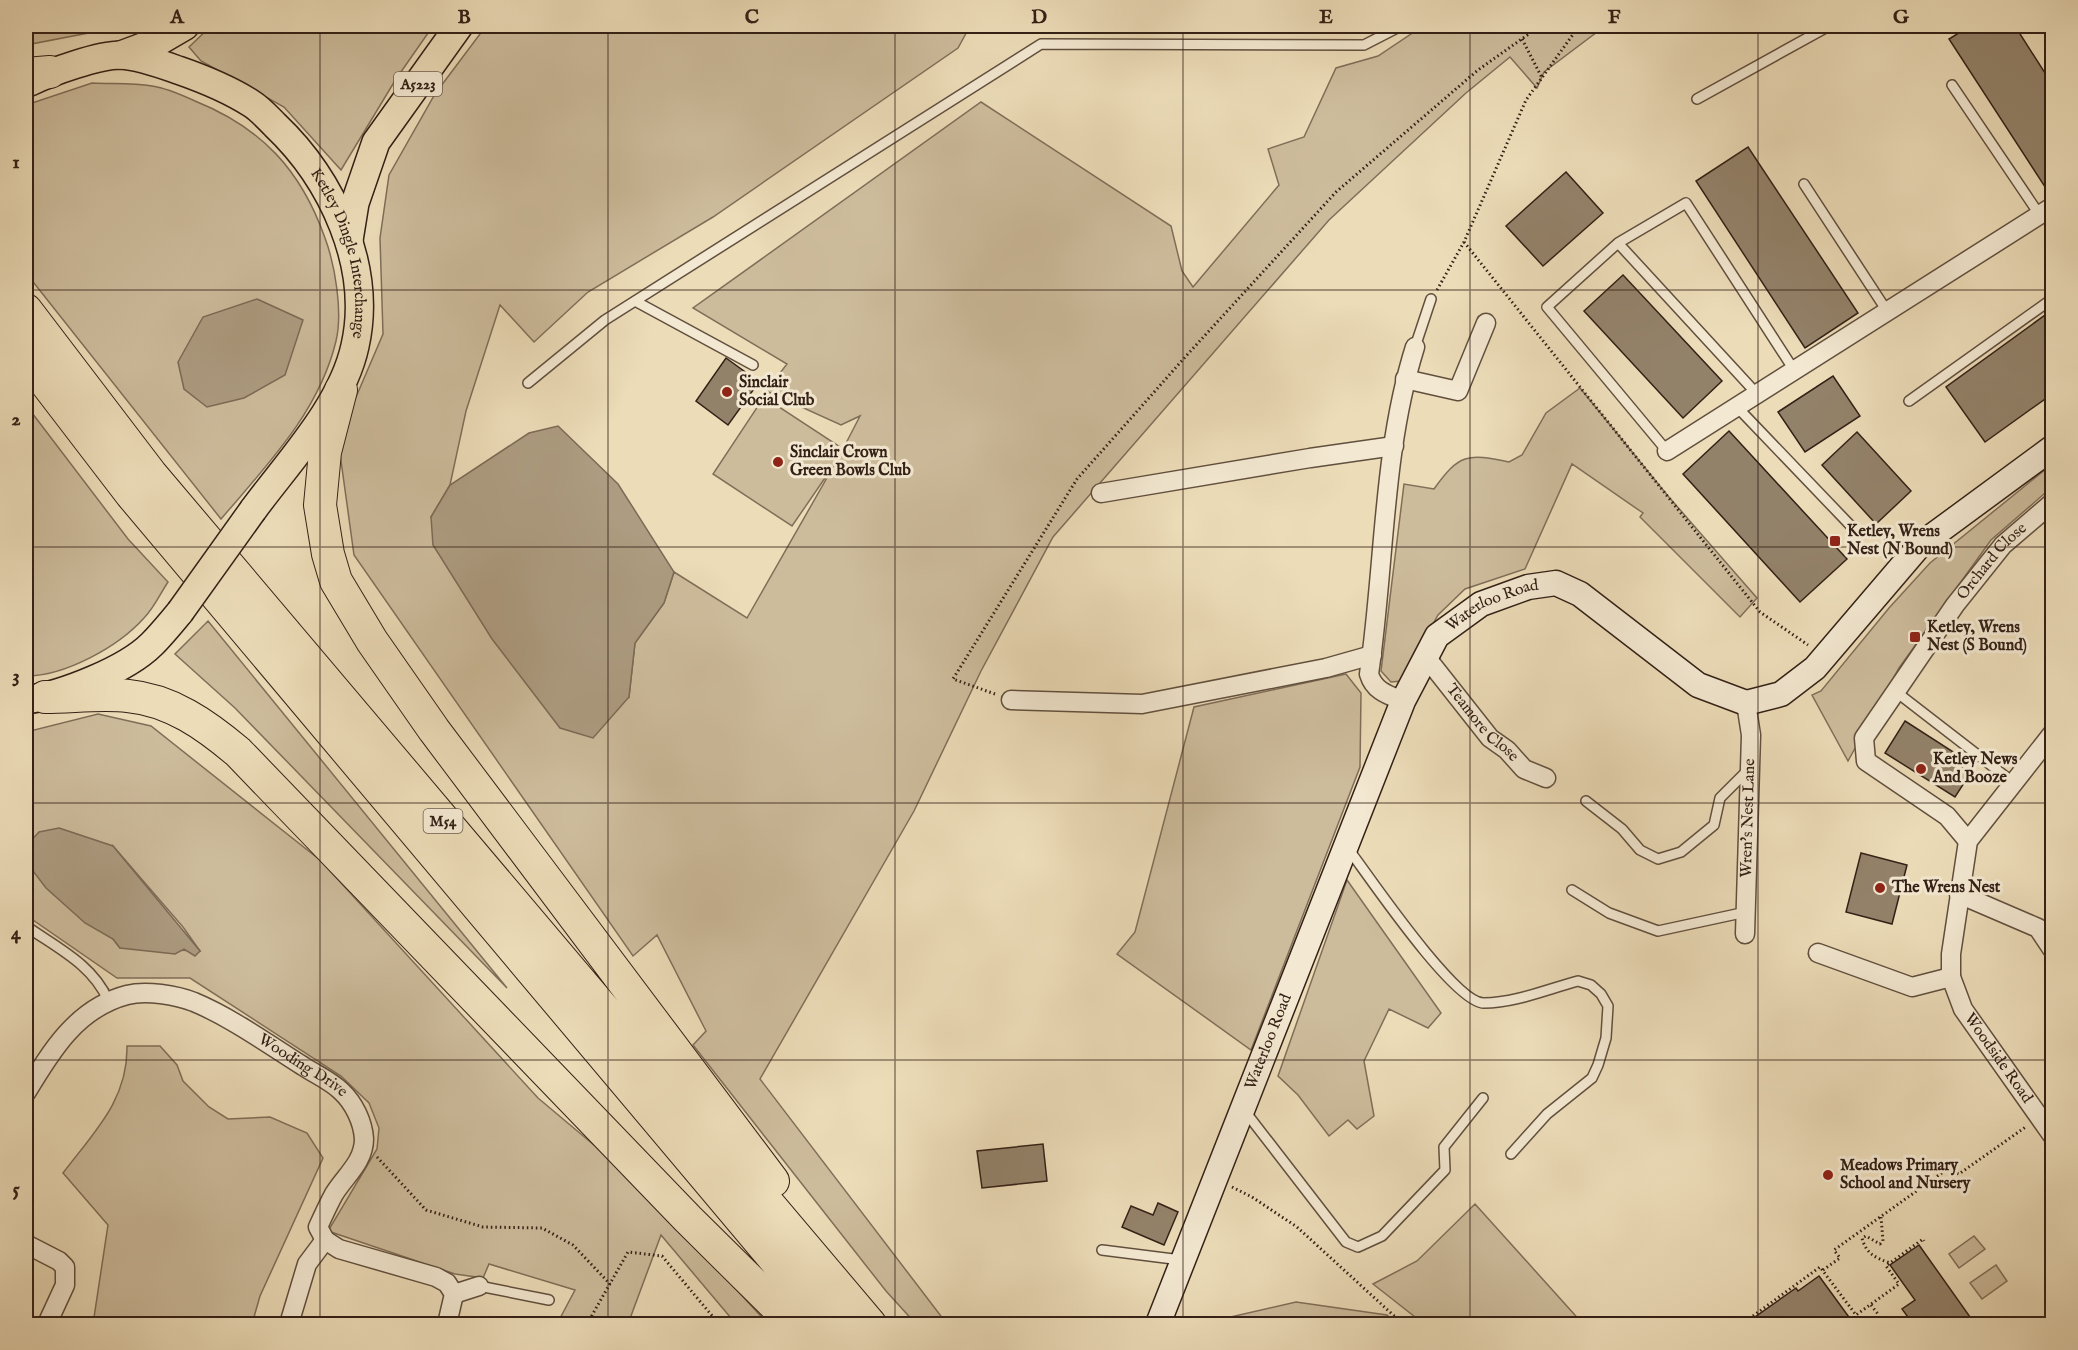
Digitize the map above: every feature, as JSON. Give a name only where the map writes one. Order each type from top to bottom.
[{"type":"highway","name":"M54","points":[[26,310],[151,474],[870,1324]]},
{"type":"highway","name":"M54","points":[[26,357],[177,549],[829,1324]]},
{"type":"highway","points":[[341,390],[325,452],[320,505],[328,554],[336,581],[372,641],[434,730],[880,1324]]},
{"type":"highway","points":[[35,699],[128,696],[161,703],[204,724],[229,745],[794,1324]]},
{"type":"main road","points":[[121,55],[161,40],[185,26]]},
{"type":"main road","name":"A5223","points":[[348,244],[355,203],[376,142],[459,26]]},
{"type":"main road","name":"Ketley Dingle Interchange","points":[[34,77],[121,55],[168,67],[209,81],[254,105],[287,136],[314,167],[334,203],[348,244],[359,303],[355,345],[341,390],[180,612],[151,645],[127,661],[98,678],[35,699]]},
{"type":"street","points":[[1667,451],[2046,211]]},
{"type":"street","points":[[1405,379],[1458,391],[1486,323]]},
{"type":"street","points":[[1403,701],[1372,684],[1369,674],[1394,446],[1405,379],[1415,346]]},
{"type":"street","points":[[1101,493],[1394,446]]},
{"type":"street","points":[[1746,703],[1780,694],[1815,668],[1920,545],[2052,448]]},
{"type":"street","name":"Orchard Close","points":[[1968,841],[1947,816],[1866,760],[1864,738],[1954,604],[2003,545],[2052,503]]},
{"type":"street","name":"Waterloo Road","points":[[1158,1324],[1403,701],[1437,636],[1480,604],[1528,587],[1556,583],[1580,594],[1698,685],[1746,703]]},
{"type":"street","points":[[1011,700],[1142,704],[1326,668],[1372,655]]},
{"type":"street","name":"Teamore Close","points":[[1426,657],[1490,738],[1507,750],[1524,770],[1546,778]]},
{"type":"street","name":"Wren's Nest Lane","points":[[1745,933],[1751,735],[1746,703]]},
{"type":"street","name":"Woodside Road","points":[[2052,734],[1968,841],[1950,954],[1951,977],[1963,1009],[2052,1135]]},
{"type":"street","points":[[1959,894],[2038,928],[2052,949]]},
{"type":"street","points":[[1818,953],[1912,987],[1951,977]]},
{"type":"street","name":"Wooding Drive","points":[[27,1086],[64,1036],[86,1013],[108,1000],[130,994],[159,994],[193,1002],[256,1035],[342,1091],[356,1111],[363,1129],[364,1143]]},
{"type":"street","points":[[364,1143],[359,1160],[335,1193],[318,1227],[325,1240],[339,1249],[436,1277],[447,1283],[454,1294],[447,1324]]},
{"type":"street","points":[[290,1324],[307,1264],[325,1240]]},
{"type":"street","points":[[26,1245],[65,1267],[65,1285],[47,1324]]},
{"type":"street","points":[[454,1294],[479,1286]]},
{"type":"lane","points":[[528,383],[605,320],[1041,44],[1364,45],[1401,26]]},
{"type":"lane","points":[[1697,99],[1828,26]]},
{"type":"lane","points":[[1952,85],[2046,211]]},
{"type":"lane","points":[[1804,184],[1887,311]]},
{"type":"lane","points":[[1667,451],[1547,307],[1618,243],[1686,203],[1794,370]]},
{"type":"lane","points":[[1618,243],[1757,394]]},
{"type":"lane","points":[[1415,346],[1431,299]]},
{"type":"lane","points":[[1910,401],[2052,299]]},
{"type":"lane","points":[[635,301],[753,365]]},
{"type":"lane","points":[[1737,407],[1850,525]]},
{"type":"lane","points":[[1895,692],[2014,783]]},
{"type":"lane","points":[[1586,801],[1622,829],[1640,850],[1658,859],[1681,852],[1714,825],[1720,798],[1750,768]]},
{"type":"lane","points":[[1345,845],[1429,956],[1463,995],[1482,1004],[1578,981],[1592,985],[1608,1006],[1606,1038],[1592,1078],[1547,1114],[1511,1154]]},
{"type":"lane","points":[[1572,890],[1609,913],[1658,931],[1746,912]]},
{"type":"lane","points":[[26,926],[91,972],[101,985],[108,1000]]},
{"type":"lane","points":[[1243,1108],[1346,1242],[1358,1247],[1382,1236],[1445,1170],[1444,1147],[1483,1098]]},
{"type":"lane","points":[[1102,1250],[1184,1260]]},
{"type":"lane","points":[[479,1286],[549,1300]]},
{"type":"path","points":[[1011,700],[953,679],[1077,479],[1336,192],[1478,70],[1540,26]]},
{"type":"path","points":[[1431,299],[1464,242],[1526,100],[1579,26]]},
{"type":"path","points":[[1522,39],[1542,78]]},
{"type":"path","points":[[1464,242],[1760,612],[1824,657]]},
{"type":"path","points":[[1823,1270],[1840,1258],[1834,1250],[1946,1170],[1959,1174],[2039,1118]]},
{"type":"path","points":[[364,1143],[426,1210],[483,1227],[542,1228],[573,1245],[610,1284]]},
{"type":"path","points":[[1215,1178],[1252,1197],[1297,1227],[1403,1324]]},
{"type":"path","points":[[1881,1217],[1883,1241],[1880,1244],[1866,1236],[1862,1238],[1864,1246],[1872,1256],[1890,1263]]},
{"type":"path","points":[[1742,1324],[1820,1267],[1856,1315],[1899,1284],[1886,1266],[1923,1239],[1924,1241]]},
{"type":"path","points":[[587,1324],[628,1252],[662,1256],[719,1324]]},
{"type":"path","points":[[1871,1305],[1878,1314]]},
{"type":"shaded area","points":[[26,26],[125,26],[26,45]]},
{"type":"shaded area","points":[[211,26],[433,26],[396,79],[341,170],[284,107],[201,61],[189,47]]},
{"type":"shaded area","points":[[486,26],[970,26],[958,48],[713,217],[588,292],[534,342],[500,305],[466,411],[450,485],[431,517],[629,697],[635,643],[664,603],[674,572],[747,618],[836,462],[792,526],[713,474],[764,397],[843,449],[860,416],[841,425],[766,391],[787,364],[693,308],[981,102],[1171,226],[1182,271],[1193,287],[1279,185],[1268,149],[1304,137],[1336,68],[1378,56],[1423,26],[1605,26],[1544,72],[1537,88],[1510,57],[1466,93],[1329,220],[1053,537],[981,671],[914,811],[760,1079],[947,1324],[916,1324],[886,1291],[693,1045],[706,1031],[657,935],[633,956],[354,555],[338,439],[383,334],[380,238],[389,175],[435,94]]},
{"type":"shaded area","points":[[92,83],[137,84],[163,88],[185,96],[240,124],[276,154],[291,172],[315,214],[329,249],[335,275],[339,316],[336,341],[328,367],[304,414],[289,436],[221,519],[26,273],[26,105]]},
{"type":"shaded area","points":[[257,299],[303,320],[285,375],[244,398],[207,407],[184,389],[178,362],[203,317]]},
{"type":"shaded area","points":[[1580,388],[1668,496],[1757,598],[1740,617],[1640,517],[1643,513],[1572,464],[1525,569],[1465,589],[1438,615],[1402,681],[1391,682],[1381,671],[1404,484],[1434,489],[1450,469],[1465,459],[1473,457],[1509,462],[1522,455],[1546,413]]},
{"type":"shaded area","points":[[26,405],[128,539],[168,582],[144,618],[106,649],[57,671],[26,676]]},
{"type":"shaded area","points":[[558,426],[618,484],[674,572],[664,603],[635,643],[629,697],[593,738],[560,728],[492,639],[433,545],[431,517],[450,485],[529,433]]},
{"type":"shaded area","points":[[2052,464],[2052,487],[1991,540],[1899,668],[1848,761],[1812,695],[1821,691],[1889,608],[1930,563]]},
{"type":"shaded area","points":[[208,621],[507,988],[235,708],[175,654]]},
{"type":"shaded area","points":[[1346,674],[1361,693],[1360,767],[1251,1050],[1117,954],[1135,932],[1194,707]]},
{"type":"shaded area","points":[[98,714],[151,726],[320,860],[538,1098],[638,1182],[768,1324],[736,1324],[661,1235],[628,1324],[557,1324],[575,1290],[489,1264],[483,1278],[455,1274],[328,1231],[377,1149],[379,1128],[369,1103],[341,1076],[190,978],[117,978],[33,920],[26,911],[26,732]],"holes":[[[113,846],[183,927],[200,951],[120,948],[113,939]]]},
{"type":"shaded area","points":[[59,828],[113,846],[200,951],[195,956],[184,949],[175,954],[120,948],[113,939],[85,923],[46,888],[30,867],[27,845],[39,832]]},
{"type":"shaded area","points":[[1347,880],[1441,1013],[1428,1028],[1389,1009],[1364,1061],[1374,1116],[1357,1129],[1348,1120],[1329,1136],[1298,1095],[1278,1076]]},
{"type":"shaded area","points":[[127,1046],[160,1046],[177,1065],[183,1081],[209,1107],[228,1119],[270,1117],[307,1133],[323,1158],[260,1296],[252,1324],[93,1324],[108,1225],[63,1173],[97,1129],[115,1099],[122,1083]]},
{"type":"shaded area","points":[[1475,1204],[1583,1324],[1424,1324],[1373,1284],[1417,1261]]},
{"type":"shaded area","points":[[1974,1236],[1985,1249],[1959,1268],[1949,1254]]},
{"type":"shaded area","points":[[1996,1265],[2007,1281],[1982,1299],[1970,1283]]},
{"type":"shaded area","points":[[1296,1302],[1387,1315],[1396,1324],[1200,1324]]},
{"type":"building","points":[[1970,26],[2015,26],[2052,84],[2052,186],[2047,190],[1949,39]]},
{"type":"building","points":[[1748,147],[1858,313],[1805,348],[1696,181]]},
{"type":"building","points":[[1566,172],[1603,213],[1543,266],[1506,226]]},
{"type":"building","points":[[1623,275],[1722,381],[1683,418],[1584,311]]},
{"type":"building","points":[[2052,310],[2052,394],[1985,442],[1946,387]]},
{"type":"building","name":"Sinclair Social Club","points":[[726,358],[759,382],[728,425],[696,401]]},
{"type":"building","points":[[1833,376],[1860,416],[1805,452],[1778,412]]},
{"type":"building","points":[[1729,431],[1847,559],[1800,602],[1683,474]]},
{"type":"building","points":[[1857,432],[1911,491],[1876,524],[1822,465]]},
{"type":"building","points":[[1905,721],[1975,766],[1955,797],[1885,753]]},
{"type":"building","points":[[1861,853],[1907,865],[1892,924],[1846,912]]},
{"type":"building","points":[[1043,1144],[1047,1181],[982,1188],[977,1151]]},
{"type":"building","points":[[1158,1203],[1178,1212],[1164,1245],[1122,1227],[1131,1206],[1153,1215]]},
{"type":"building","points":[[1919,1245],[1975,1324],[1932,1324],[1927,1318],[1919,1324],[1913,1324],[1902,1309],[1915,1300],[1890,1265]]},
{"type":"building","points":[[1819,1276],[1854,1324],[1745,1324],[1796,1288],[1798,1291]]},
{"type":"place","name":"Sinclair Social Club","points":[[727,392]]},
{"type":"place","name":"Sinclair Crown Green Bowls Club","points":[[778,462]]},
{"type":"place","name":"Ketley, Wrens Nest (N Bound)","points":[[1835,541]]},
{"type":"place","name":"Ketley, Wrens Nest (S Bound)","points":[[1915,637]]},
{"type":"place","name":"Ketley News And Booze","points":[[1921,769]]},
{"type":"place","name":"The Wrens Nest","points":[[1880,888]]},
{"type":"place","name":"Meadows Primary School and Nursery","points":[[1828,1175]]}]
